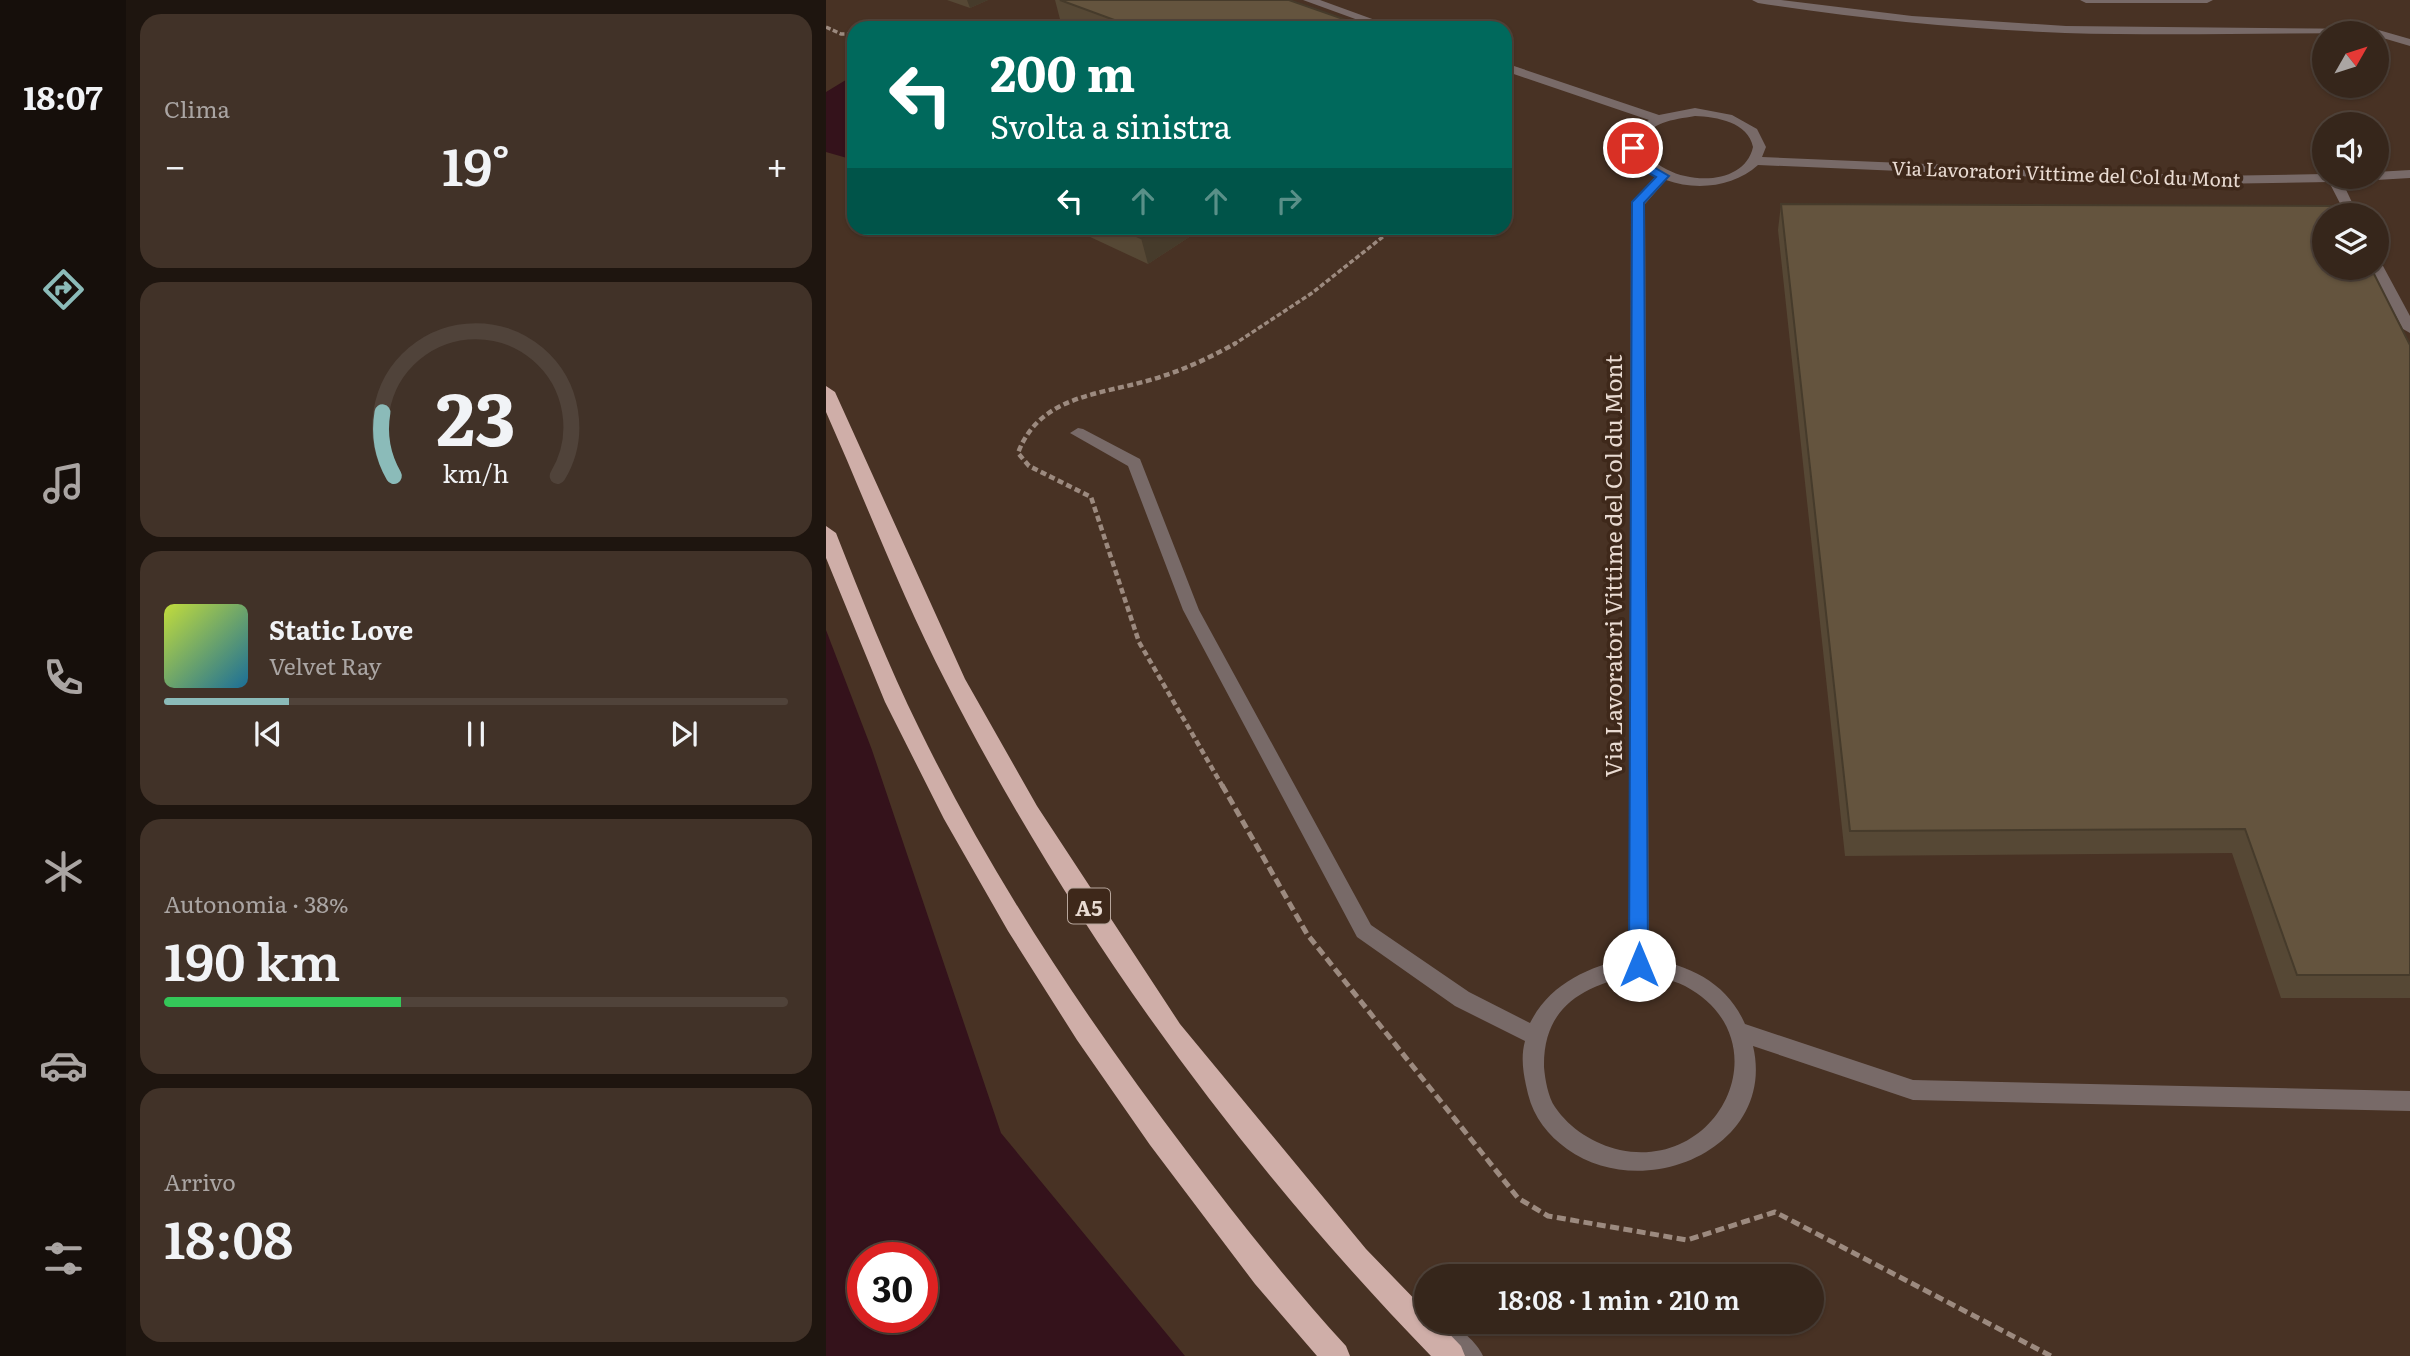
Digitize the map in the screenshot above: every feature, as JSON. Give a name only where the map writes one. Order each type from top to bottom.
[{"type":"highway","name":"A5","points":[[826,392],[955,680],[1029,813],[1171,1032],[1356,1259],[1451,1356]]},
{"type":"highway","points":[[826,533],[921,754],[999,897],[1124,1092],[1290,1308],[1336,1356]]},
{"type":"street","points":[[1308,0],[1370,21]]},
{"type":"street","points":[[1758,0],[1966,25],[2124,32],[2375,32],[2410,43]]},
{"type":"street","points":[[2086,0],[2207,0]]},
{"type":"street","points":[[1512,69],[1658,119]]},
{"type":"street","points":[[1695,112],[1734,119],[1748,127],[1758,138],[1761,149],[1757,161],[1746,171],[1717,180],[1684,181],[1663,176],[1648,168],[1637,158],[1633,148],[1636,136],[1644,127],[1658,119],[1695,112]]},
{"type":"street","name":"Via Lavoratori Vittime del Col du Mont","points":[[1757,161],[2209,180],[2312,178]]},
{"type":"street","points":[[2389,175],[2410,174]]},
{"type":"street","name":"Via Lavoratori Vittime del Col du Mont","points":[[1639,965],[1638,202],[1663,176]]},
{"type":"street","points":[[2384,280],[2410,329]]},
{"type":"street","points":[[1079,433],[1135,463],[1191,610],[1364,931],[1462,999],[1535,1036]]},
{"type":"street","points":[[1639,965],[1671,971],[1700,984],[1723,1006],[1740,1032],[1745,1068],[1737,1104],[1715,1134],[1682,1155],[1642,1163],[1601,1157],[1567,1137],[1543,1107],[1531,1072],[1535,1036],[1551,1007],[1575,984],[1605,970],[1639,965]]},
{"type":"street","points":[[1740,1032],[1913,1090],[2410,1101]]},
{"type":"street","points":[[1356,1259],[1414,1308]]},
{"type":"street","points":[[1445,1334],[1471,1356]]},
{"type":"path","points":[[826,27],[847,34]]},
{"type":"path","points":[[1385,235],[1294,307],[1218,353],[1162,376],[1074,400],[1044,414],[1026,430],[1018,453],[1029,466],[1091,497],[1139,642],[1307,934],[1518,1198],[1548,1216],[1687,1240],[1775,1212],[2051,1356]]},
{"type":"shaded area","points":[[847,79],[847,158],[826,152],[826,92]]},
{"type":"shaded area","points":[[826,630],[872,750],[1001,1133],[1185,1356],[826,1356]]},
{"type":"building","points":[[1060,0],[1289,0],[1349,21],[1117,21]]},
{"type":"building","points":[[1781,204],[2312,206],[2312,280],[2377,280],[2410,345],[2410,975],[2297,975],[2245,829],[1850,831]]},
{"type":"route","points":[[1633,148],[1637,158],[1663,176],[1638,202],[1639,965]]}]
